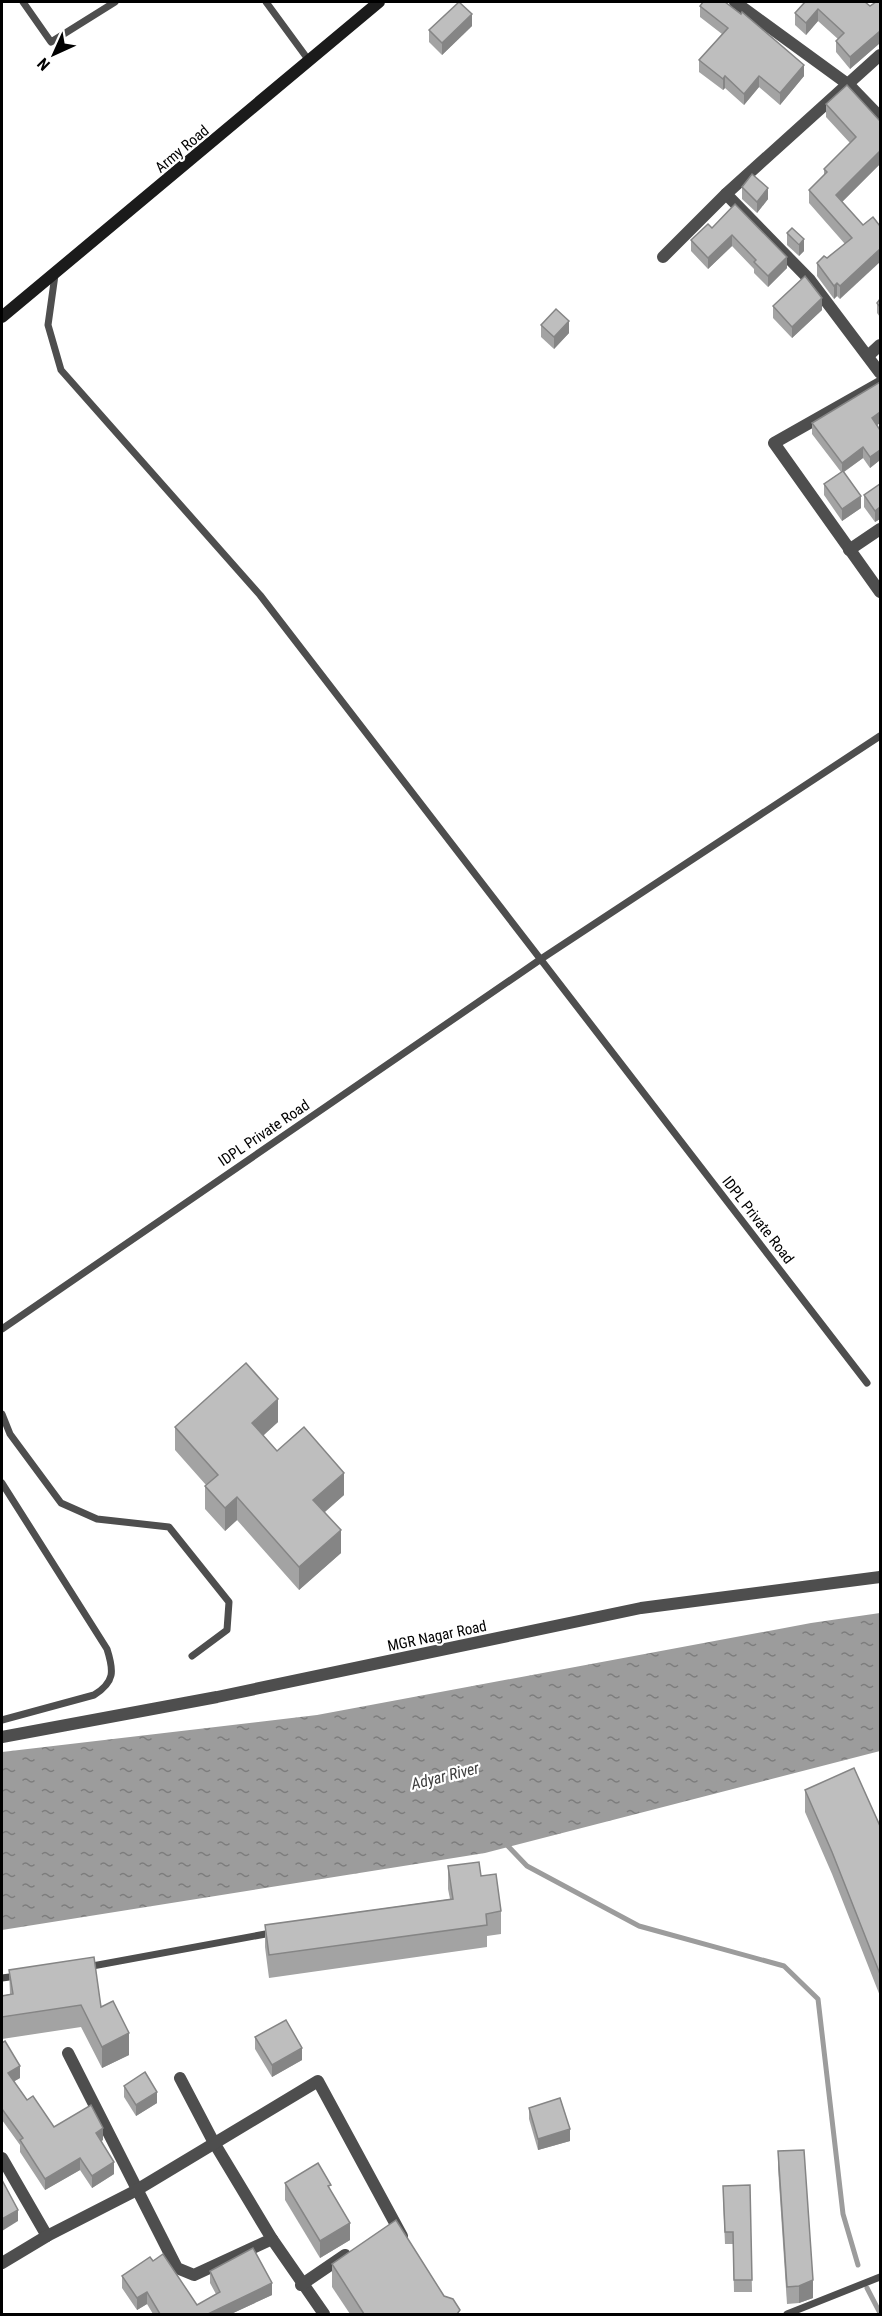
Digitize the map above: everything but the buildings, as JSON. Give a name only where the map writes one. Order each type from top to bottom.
[{"type":"street","name":"Army Road","points":[[2,317],[310,62],[379,2]]},
{"type":"street","points":[[735,2],[849,85],[880,117]]},
{"type":"street","points":[[663,257],[726,194],[880,56]]},
{"type":"street","points":[[726,194],[810,280],[880,373]]},
{"type":"street","points":[[868,356],[880,345]]},
{"type":"street","points":[[880,383],[774,443],[880,592]]},
{"type":"street","points":[[849,550],[880,529]]},
{"type":"street","name":"MGR Nagar Road","points":[[2,1737],[217,1697],[641,1608],[880,1577]]},
{"type":"street","points":[[68,2053],[135,2191],[177,2268],[194,2275],[272,2239]]},
{"type":"street","points":[[180,2078],[213,2142],[272,2239],[301,2285],[324,2314]]},
{"type":"street","points":[[2,2263],[46,2236],[135,2191],[213,2142],[318,2081],[383,2202],[389,2225],[411,2250]]},
{"type":"street","points":[[2,2158],[46,2236]]},
{"type":"street","points":[[301,2285],[356,2247]]},
{"type":"lane","points":[[23,2],[51,42],[115,2]]},
{"type":"lane","points":[[266,2],[310,62]]},
{"type":"lane","points":[[55,274],[48,325],[61,370],[260,595],[541,959]]},
{"type":"lane","name":"IDPL Private Road","points":[[2,1329],[541,959],[880,736]]},
{"type":"lane","name":"IDPL Private Road","points":[[541,959],[867,1383]]},
{"type":"lane","points":[[2,1414],[10,1434],[61,1503],[97,1519],[169,1527],[228,1602],[227,1630],[192,1656]]},
{"type":"lane","points":[[2,1483],[107,1649],[112,1675],[106,1688],[94,1695],[2,1720]]},
{"type":"lane","points":[[77,1969],[276,1933]]},
{"type":"lane","points":[[2,1977],[23,1975]]},
{"type":"lane","points":[[787,2314],[880,2277]]},
{"type":"water","name":"Adyar River","points":[[880,1613],[880,1751],[485,1853],[2,1930],[2,1752],[317,1715],[811,1623]]},
{"type":"waterway","points":[[506,1844],[527,1866],[639,1926],[784,1966],[818,1999],[843,2214],[858,2265]]},
{"type":"waterway","points":[[867,2288],[880,2313]]}]
